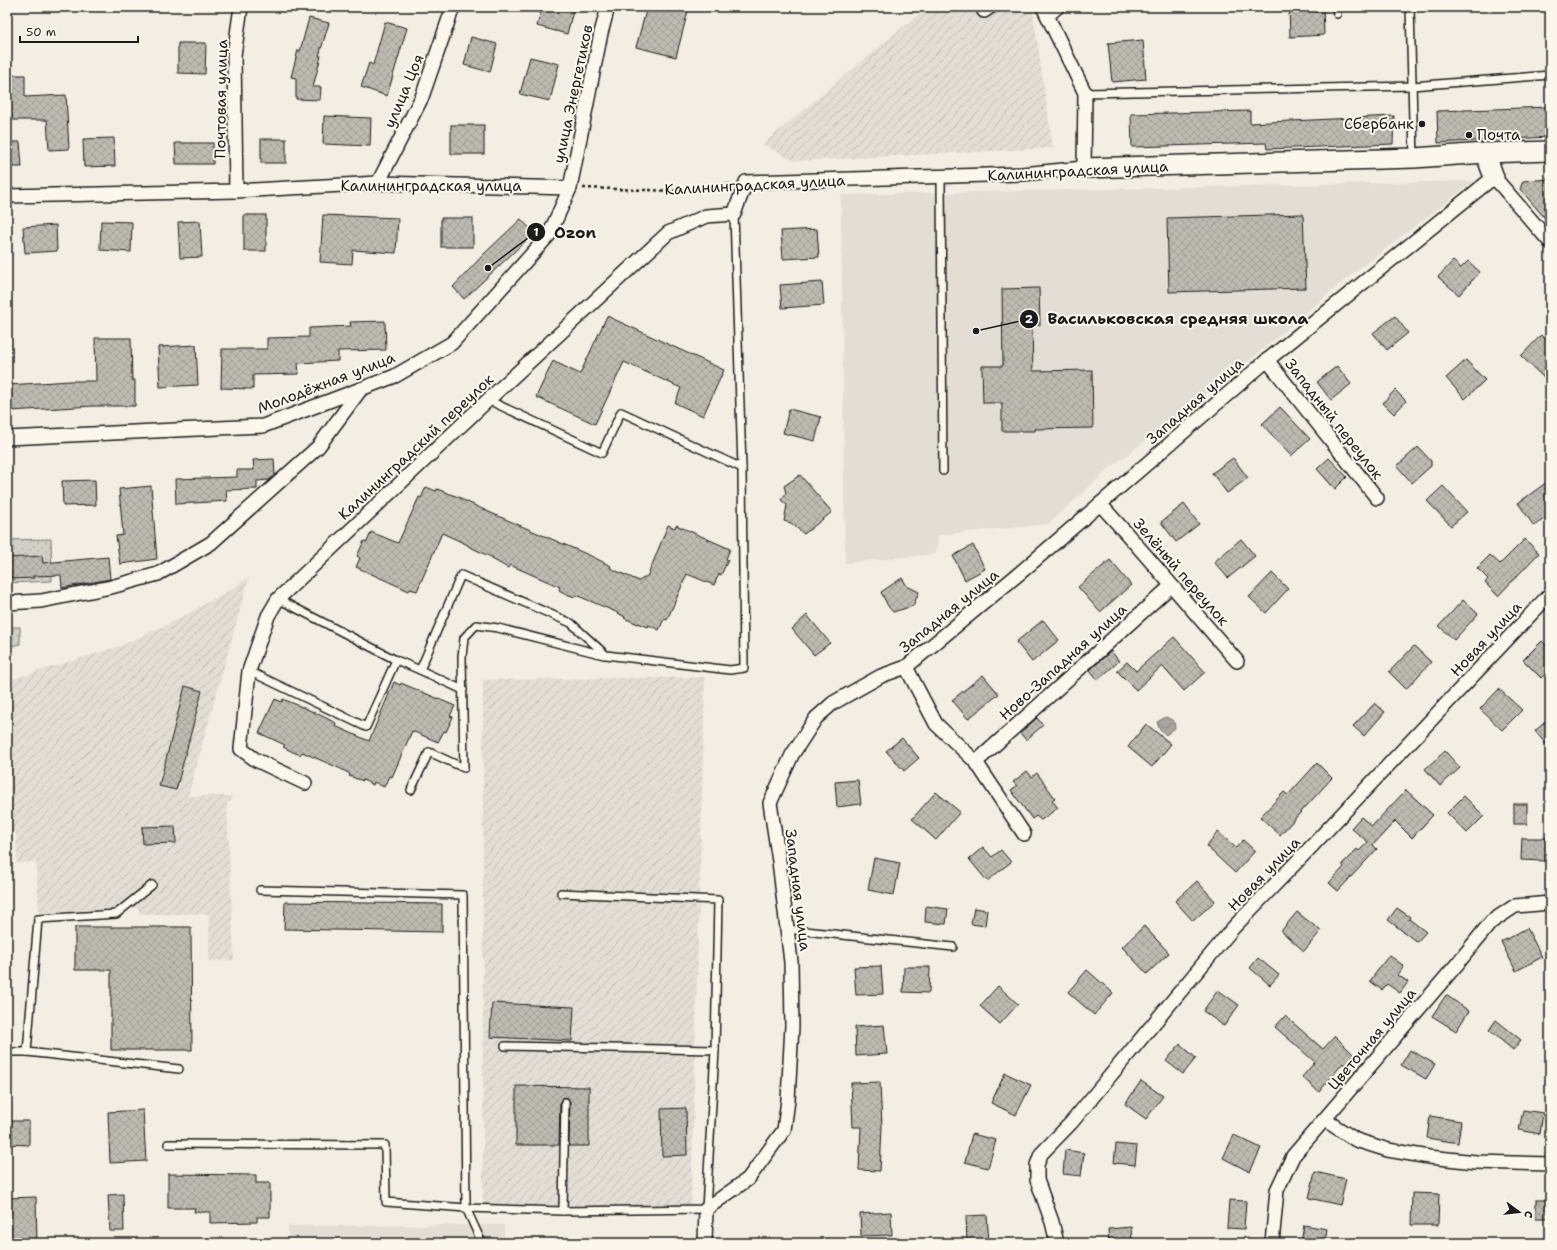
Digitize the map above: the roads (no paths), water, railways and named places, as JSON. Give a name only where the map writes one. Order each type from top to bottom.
[{"type":"street","name":"Почтовая улица","points":[[236,191],[234,55],[241,7]]},
{"type":"street","name":"улица Цоя","points":[[378,183],[422,96],[453,7]]},
{"type":"street","name":"улица Энергетиков","points":[[570,188],[601,33],[608,7]]},
{"type":"street","points":[[1046,12],[1085,93],[1084,168]]},
{"type":"street","name":"Калининградская улица","points":[[734,214],[746,182],[1022,174],[1084,168],[1414,158],[1485,153],[1550,151]]},
{"type":"street","points":[[1485,153],[1494,177],[1550,242]]},
{"type":"street","name":"Западная улица","points":[[706,1210],[748,1179],[784,1130],[788,1100],[792,1026],[791,962],[779,861],[770,803],[781,776],[792,755],[816,718],[833,703],[881,676],[906,667],[1028,566],[1267,360],[1494,177]]},
{"type":"street","name":"Калининградская улица","points":[[7,196],[236,191],[378,183],[570,188]]},
{"type":"street","name":"Молодёжная улица","points":[[7,438],[263,426],[395,376],[452,343],[549,235],[570,188]]},
{"type":"street","name":"Калининградский переулок","points":[[305,782],[256,760],[241,749],[249,671],[268,616],[278,599],[488,400],[668,233],[706,216],[734,214]]},
{"type":"street","name":"Западный переулок","points":[[1267,360],[1377,498]]},
{"type":"street","points":[[7,603],[41,601],[111,587],[158,574],[211,543],[318,447],[361,389]]},
{"type":"street","name":"Зелёный переулок","points":[[1100,504],[1237,661]]},
{"type":"street","name":"Ново-Западная улица","points":[[976,762],[1171,586]]},
{"type":"street","name":"Новая улица","points":[[1056,1243],[1052,1222],[1037,1180],[1037,1165],[1041,1154],[1071,1123],[1233,928],[1312,847],[1550,594]]},
{"type":"street","points":[[906,667],[936,724],[976,762],[1024,834]]},
{"type":"street","name":"Цветочная улица","points":[[1272,1243],[1277,1190],[1293,1156],[1491,922],[1515,906],[1550,904]]},
{"type":"street","points":[[1325,1120],[1356,1140],[1388,1150],[1429,1158],[1476,1162],[1550,1164]]},
{"type":"street","points":[[705,1243],[706,1210]]},
{"type":"lane","points":[[1046,12],[1062,7]]},
{"type":"lane","points":[[1410,7],[1414,158]]},
{"type":"lane","points":[[1085,93],[1412,86],[1550,75]]},
{"type":"lane","points":[[941,177],[943,471]]},
{"type":"lane","points":[[411,790],[428,752],[464,768],[462,657],[464,638],[476,625],[498,628],[606,655],[730,670],[744,668],[742,468],[734,214]]},
{"type":"lane","points":[[488,400],[602,453],[621,412],[742,468]]},
{"type":"lane","points":[[420,670],[461,575],[571,623],[606,655]]},
{"type":"lane","points":[[278,599],[396,660],[463,690]]},
{"type":"lane","points":[[249,671],[366,727],[396,660]]},
{"type":"lane","points":[[27,1052],[38,919],[116,914],[152,885]]},
{"type":"lane","points":[[260,890],[463,895],[466,1208],[482,1243]]},
{"type":"lane","points":[[168,1144],[385,1145],[386,1202],[466,1208],[563,1211],[706,1210],[715,1050],[718,900],[561,893]]},
{"type":"lane","points":[[787,929],[953,947]]},
{"type":"lane","points":[[505,1046],[715,1050]]},
{"type":"lane","points":[[7,1052],[27,1052],[179,1069]]},
{"type":"lane","points":[[563,1211],[565,1102]]},
{"type":"water","points":[[1166,717],[1174,721],[1175,728],[1166,735],[1159,728],[1157,722]]},
{"type":"place","name":"Сбербанк","points":[[1422,124]]},
{"type":"place","name":"Почта","points":[[1469,135]]},
{"type":"place","name":"Ozon","points":[[488,268]]},
{"type":"place","name":"Васильковская средняя школа","points":[[976,331]]}]
